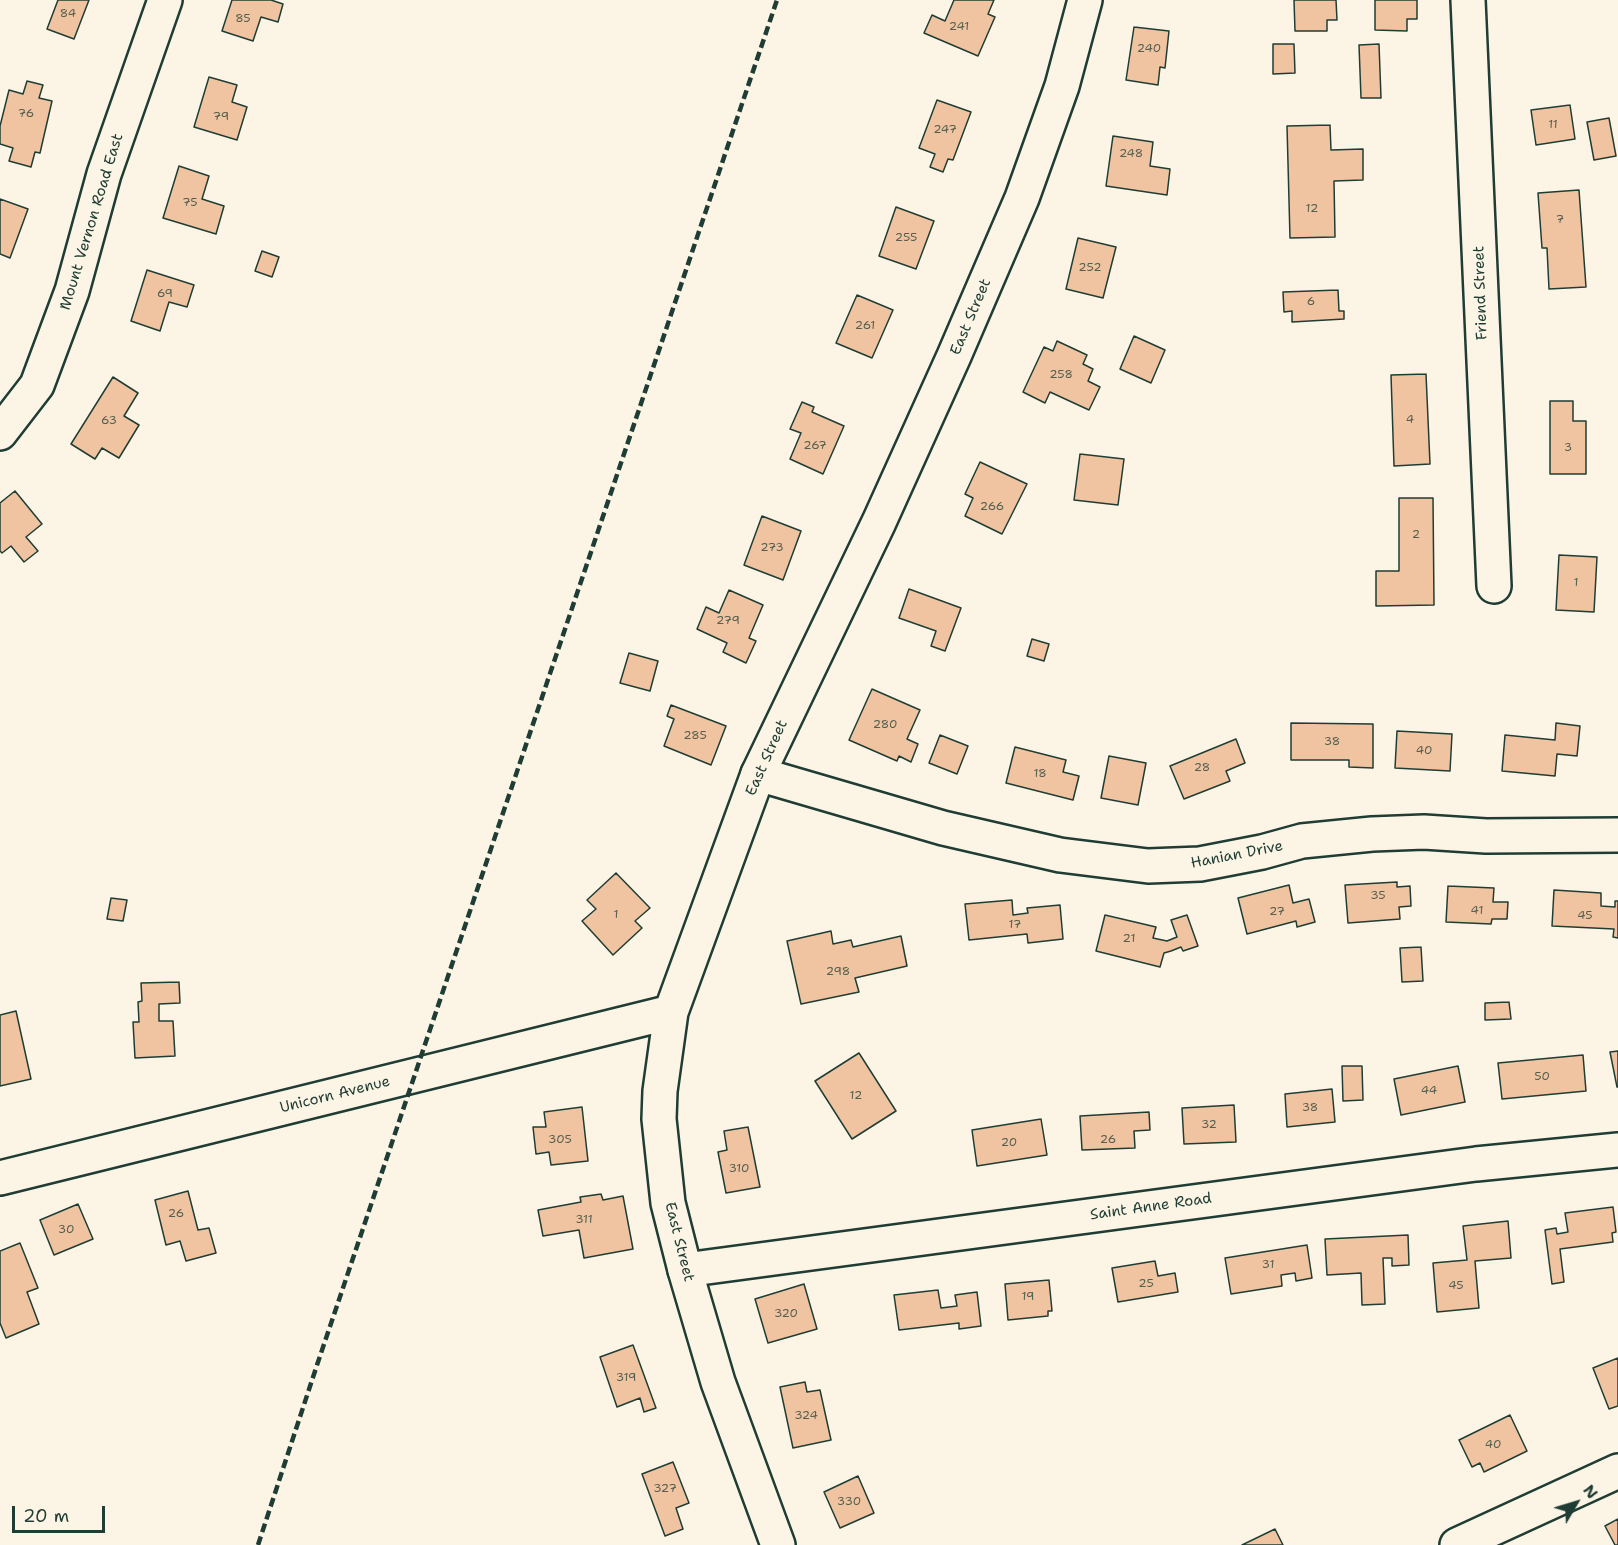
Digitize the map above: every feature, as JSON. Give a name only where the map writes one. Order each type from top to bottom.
[{"type":"street","name":"Mount Vernon Road East","points":[[0,434],[37,386],[72,291],[104,174],[165,0]]},
{"type":"street","name":"East Street","points":[[778,1545],[718,1382],[668,1203],[659,1119],[660,1090],[671,1012],[758,774],[879,522],[1022,198],[1062,86],[1085,0]]},
{"type":"street","name":"Friend Street","points":[[1468,0],[1494,586]]},
{"type":"street","name":"Hanian Drive","points":[[758,774],[954,831],[1060,855],[1148,866],[1200,864],[1262,852],[1302,841],[1372,834],[1424,832],[1486,836],[1618,836]]},
{"type":"street","name":"Unicorn Avenue","points":[[0,1178],[671,1012]]},
{"type":"street","name":"Saint Anne Road","points":[[685,1270],[1476,1164],[1618,1150]]},
{"type":"street","points":[[1457,1545],[1618,1471]]},
{"type":"building","points":[[58,0],[89,0],[74,39],[47,29]]},
{"type":"building","points":[[232,0],[271,0],[283,4],[278,22],[261,17],[253,41],[222,31]]},
{"type":"building","points":[[954,0],[994,0],[988,14],[995,17],[978,56],[924,33],[932,15],[945,21]]},
{"type":"building","points":[[1294,0],[1336,0],[1337,20],[1327,20],[1327,31],[1295,31]]},
{"type":"building","points":[[1375,0],[1417,0],[1417,19],[1407,19],[1407,31],[1375,30]]},
{"type":"building","points":[[1134,27],[1169,31],[1165,68],[1160,67],[1158,85],[1126,80]]},
{"type":"building","points":[[1273,44],[1294,44],[1295,73],[1273,74]]},
{"type":"building","points":[[1379,44],[1381,98],[1361,98],[1359,45]]},
{"type":"building","points":[[209,77],[237,85],[232,102],[247,107],[237,140],[194,127]]},
{"type":"building","points":[[27,81],[43,85],[39,98],[52,101],[40,153],[35,152],[31,167],[9,161],[13,148],[0,144],[0,126],[9,90],[23,94]]},
{"type":"building","points":[[937,100],[971,112],[953,160],[948,159],[943,172],[930,167],[935,154],[919,148]]},
{"type":"building","points":[[1570,105],[1575,139],[1536,145],[1531,110]]},
{"type":"building","points":[[1609,118],[1616,156],[1594,160],[1587,122]]},
{"type":"building","points":[[1330,125],[1331,150],[1363,149],[1363,180],[1334,181],[1335,237],[1290,238],[1287,126]]},
{"type":"building","points":[[1113,136],[1153,142],[1150,166],[1170,169],[1167,195],[1106,186]]},
{"type":"building","points":[[179,166],[209,176],[202,199],[224,206],[216,234],[163,218]]},
{"type":"building","points":[[1579,190],[1586,287],[1549,289],[1547,248],[1542,248],[1538,193]]},
{"type":"building","points":[[0,199],[28,209],[10,258],[0,254]]},
{"type":"building","points":[[896,207],[934,221],[916,269],[879,256]]},
{"type":"building","points":[[1078,238],[1116,247],[1103,298],[1066,289]]},
{"type":"building","points":[[262,251],[279,257],[272,277],[255,271]]},
{"type":"building","points":[[147,270],[194,285],[187,307],[169,302],[160,331],[131,321]]},
{"type":"building","points":[[1338,290],[1339,311],[1344,311],[1344,319],[1292,322],[1292,311],[1284,312],[1283,292]]},
{"type":"building","points":[[857,295],[893,310],[872,358],[836,343]]},
{"type":"building","points":[[1134,336],[1165,350],[1151,383],[1120,369]]},
{"type":"building","points":[[1057,341],[1087,355],[1083,364],[1093,369],[1088,381],[1100,387],[1089,410],[1050,392],[1045,403],[1023,392],[1044,347],[1053,351]]},
{"type":"building","points":[[1426,374],[1430,464],[1394,466],[1391,375]]},
{"type":"building","points":[[113,377],[138,393],[124,416],[139,425],[119,458],[102,448],[95,459],[71,444]]},
{"type":"building","points":[[1550,401],[1573,401],[1573,421],[1586,421],[1586,474],[1550,474]]},
{"type":"building","points":[[802,402],[814,407],[812,412],[844,426],[823,474],[790,459],[801,433],[790,429]]},
{"type":"building","points":[[1080,454],[1124,459],[1118,505],[1074,500]]},
{"type":"building","points":[[980,462],[1027,484],[1002,534],[965,516],[973,498],[965,494]]},
{"type":"building","points":[[15,491],[42,524],[26,537],[38,551],[24,562],[11,546],[2,553],[0,551],[0,503]]},
{"type":"building","points":[[1399,498],[1433,498],[1434,605],[1376,606],[1376,571],[1399,571]]},
{"type":"building","points":[[762,516],[801,531],[783,580],[744,565]]},
{"type":"building","points":[[1559,555],[1597,557],[1594,612],[1556,610]]},
{"type":"building","points":[[909,589],[961,608],[945,651],[931,646],[936,631],[899,618]]},
{"type":"building","points":[[729,590],[763,605],[749,638],[756,641],[746,663],[723,652],[727,643],[697,629],[706,607],[719,613]]},
{"type":"building","points":[[1032,639],[1049,644],[1044,661],[1027,656]]},
{"type":"building","points":[[629,653],[658,661],[650,691],[620,683]]},
{"type":"building","points":[[872,689],[920,710],[907,739],[918,744],[911,762],[899,756],[897,761],[849,740]]},
{"type":"building","points":[[671,705],[726,726],[711,765],[664,746],[674,719],[667,716]]},
{"type":"building","points":[[1291,723],[1373,724],[1373,768],[1349,767],[1349,760],[1291,760]]},
{"type":"building","points":[[1556,723],[1580,726],[1577,756],[1557,754],[1555,776],[1502,771],[1505,735],[1555,740]]},
{"type":"building","points":[[1397,731],[1452,734],[1450,771],[1395,768]]},
{"type":"building","points":[[940,735],[968,746],[957,774],[929,763]]},
{"type":"building","points":[[1236,739],[1245,763],[1226,771],[1230,781],[1184,799],[1170,766]]},
{"type":"building","points":[[1015,747],[1066,760],[1063,772],[1079,776],[1073,800],[1006,783]]},
{"type":"building","points":[[1109,756],[1146,763],[1138,805],[1101,798]]},
{"type":"building","points":[[616,873],[650,908],[635,921],[642,928],[613,955],[582,921],[596,909],[587,900]]},
{"type":"building","points":[[1397,882],[1397,887],[1410,886],[1411,906],[1399,907],[1400,919],[1348,923],[1345,885]]},
{"type":"building","points":[[1289,885],[1293,903],[1309,899],[1315,922],[1297,927],[1296,921],[1247,934],[1238,898]]},
{"type":"building","points":[[1448,886],[1494,888],[1493,902],[1508,902],[1507,919],[1492,919],[1491,924],[1446,922]]},
{"type":"building","points":[[1554,890],[1601,893],[1601,906],[1615,907],[1615,901],[1618,901],[1618,938],[1613,937],[1614,929],[1552,926]]},
{"type":"building","points":[[111,898],[127,900],[123,921],[107,919]]},
{"type":"building","points":[[1012,900],[1013,915],[1028,913],[1027,908],[1060,905],[1063,939],[1028,943],[1027,934],[969,940],[965,904]]},
{"type":"building","points":[[1105,915],[1156,927],[1153,938],[1167,941],[1177,937],[1171,920],[1187,915],[1198,946],[1183,951],[1181,947],[1164,953],[1160,967],[1096,951]]},
{"type":"building","points":[[831,931],[833,944],[851,940],[853,947],[901,936],[907,966],[855,978],[859,992],[801,1004],[787,941]]},
{"type":"building","points":[[1421,947],[1423,981],[1402,982],[1400,948]]},
{"type":"building","points":[[179,982],[180,1003],[159,1004],[159,1021],[173,1021],[175,1056],[135,1058],[133,1022],[139,1022],[138,1002],[142,1001],[141,983]]},
{"type":"building","points":[[1509,1002],[1511,1019],[1485,1020],[1485,1003]]},
{"type":"building","points":[[16,1011],[31,1079],[0,1086],[0,1015]]},
{"type":"building","points":[[1618,1051],[1618,1087],[1617,1087],[1610,1052]]},
{"type":"building","points":[[859,1053],[896,1111],[852,1139],[815,1081]]},
{"type":"building","points":[[1583,1055],[1586,1091],[1502,1099],[1498,1063]]},
{"type":"building","points":[[1342,1066],[1362,1066],[1363,1100],[1343,1101]]},
{"type":"building","points":[[1458,1066],[1465,1102],[1401,1115],[1394,1079]]},
{"type":"building","points":[[1332,1089],[1335,1122],[1287,1127],[1285,1094]]},
{"type":"building","points":[[1234,1105],[1236,1142],[1184,1144],[1182,1108]]},
{"type":"building","points":[[582,1107],[588,1161],[551,1165],[549,1152],[536,1154],[533,1127],[546,1127],[544,1112]]},
{"type":"building","points":[[1149,1112],[1150,1130],[1134,1131],[1135,1148],[1082,1150],[1080,1116]]},
{"type":"building","points":[[1041,1119],[1047,1155],[977,1166],[972,1130]]},
{"type":"building","points":[[748,1127],[760,1187],[726,1193],[718,1152],[727,1150],[724,1131]]},
{"type":"building","points":[[188,1191],[198,1230],[209,1228],[216,1253],[186,1261],[180,1241],[166,1245],[155,1200]]},
{"type":"building","points":[[601,1194],[603,1200],[623,1196],[633,1249],[584,1258],[579,1230],[543,1236],[538,1210],[581,1202],[580,1197]]},
{"type":"building","points":[[78,1204],[93,1239],[54,1255],[40,1220]]},
{"type":"building","points":[[1613,1207],[1616,1232],[1612,1233],[1613,1242],[1560,1249],[1564,1282],[1552,1284],[1545,1230],[1556,1228],[1557,1234],[1568,1232],[1565,1213]]},
{"type":"building","points":[[1508,1221],[1511,1258],[1475,1261],[1479,1308],[1437,1312],[1433,1263],[1467,1260],[1463,1226]]},
{"type":"building","points":[[1408,1235],[1409,1265],[1392,1266],[1392,1258],[1383,1258],[1385,1304],[1362,1305],[1361,1273],[1327,1275],[1325,1239]]},
{"type":"building","points":[[20,1243],[38,1288],[27,1292],[39,1324],[6,1338],[0,1323],[0,1251]]},
{"type":"building","points":[[1307,1245],[1312,1278],[1296,1281],[1295,1273],[1281,1275],[1282,1286],[1231,1294],[1225,1258]]},
{"type":"building","points":[[1155,1261],[1158,1276],[1175,1273],[1178,1292],[1118,1302],[1112,1268]]},
{"type":"building","points":[[1049,1280],[1052,1311],[1048,1311],[1048,1316],[1008,1320],[1005,1284]]},
{"type":"building","points":[[804,1284],[817,1329],[768,1343],[755,1299]]},
{"type":"building","points":[[938,1290],[941,1308],[957,1306],[955,1295],[977,1292],[981,1326],[959,1329],[959,1323],[899,1330],[894,1295]]},
{"type":"building","points":[[633,1345],[656,1408],[644,1412],[640,1398],[617,1407],[600,1357]]},
{"type":"building","points":[[1618,1358],[1618,1406],[1609,1409],[1593,1368]]},
{"type":"building","points":[[805,1382],[807,1392],[820,1390],[831,1440],[793,1448],[780,1387]]},
{"type":"building","points":[[1510,1415],[1527,1451],[1484,1472],[1480,1463],[1472,1467],[1459,1440]]},
{"type":"building","points":[[673,1462],[689,1503],[676,1508],[683,1529],[665,1536],[642,1474]]},
{"type":"building","points":[[858,1476],[874,1513],[840,1528],[824,1492]]},
{"type":"building","points":[[1618,1519],[1618,1545],[1615,1545],[1605,1526]]},
{"type":"building","points":[[1275,1529],[1283,1545],[1242,1545]]},
{"type":"railway","points":[[258,1545],[777,0]]}]
